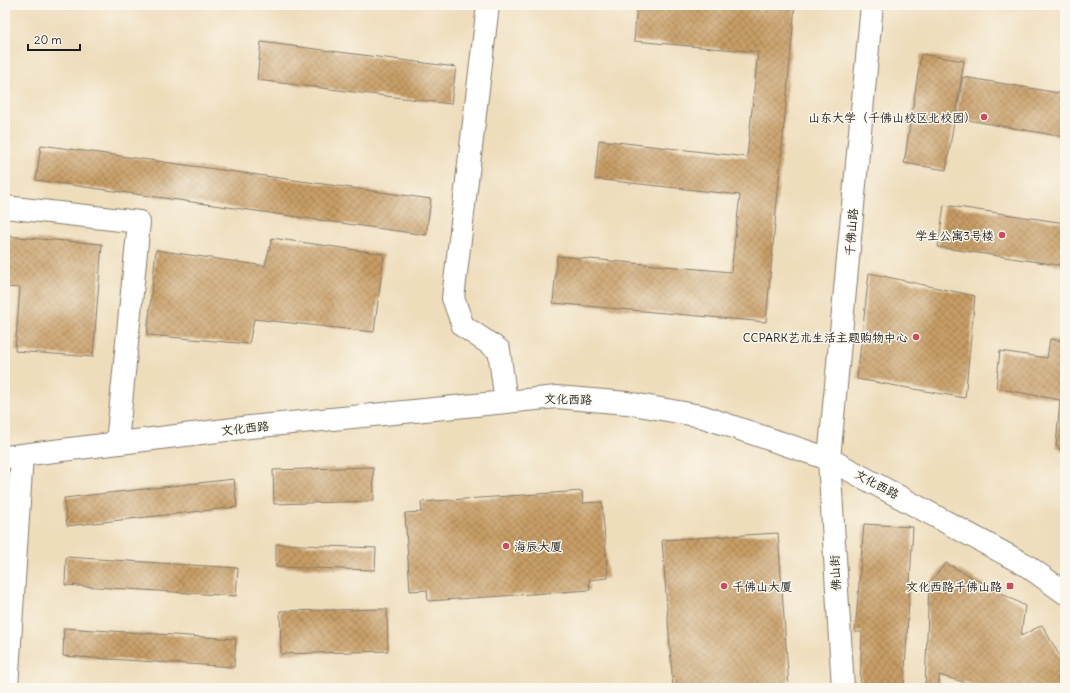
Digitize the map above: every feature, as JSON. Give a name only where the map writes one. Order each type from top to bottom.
[{"type":"main road","points":[[488,5],[453,298],[463,326],[499,350],[506,402]]},
{"type":"main road","name":"千佛山路","points":[[829,458],[872,5]]},
{"type":"main road","points":[[5,207],[140,222],[117,443]]},
{"type":"main road","name":"文化西路","points":[[13,456],[250,427],[557,397],[627,402],[701,416],[829,458],[1026,565],[1065,593]]},
{"type":"main road","points":[[7,688],[13,456]]},
{"type":"main road","name":"佛山街","points":[[829,458],[843,688]]},
{"type":"building","points":[[637,5],[709,5],[761,10],[761,5],[795,5],[766,322],[553,303],[557,256],[731,272],[740,195],[595,179],[599,140],[747,157],[758,52],[634,41]]},
{"type":"building","points":[[261,42],[456,67],[451,104],[257,80]]},
{"type":"building","points":[[921,54],[964,61],[946,170],[904,163]]},
{"type":"building","points":[[963,77],[1065,94],[1065,137],[956,118]]},
{"type":"building","points":[[41,145],[431,199],[426,235],[36,180]]},
{"type":"building","name":"学生公寓3号楼","points":[[944,205],[1065,223],[1065,266],[938,247]]},
{"type":"building","points":[[5,236],[102,244],[93,357],[15,351],[20,288],[5,287]]},
{"type":"building","points":[[272,238],[384,254],[374,332],[254,319],[249,344],[147,335],[156,250],[265,266]]},
{"type":"building","name":"CCPARK艺术生活主题购物中心","points":[[869,273],[975,296],[965,398],[857,379]]},
{"type":"building","points":[[1050,339],[1065,341],[1065,453],[1056,446],[1060,400],[996,388],[1000,351],[1047,358]]},
{"type":"building","points":[[373,467],[374,501],[274,504],[273,470]]},
{"type":"building","points":[[234,479],[237,507],[67,526],[64,498]]},
{"type":"building","name":"海辰大厦","points":[[582,491],[583,503],[602,502],[608,578],[589,580],[590,590],[428,601],[427,590],[410,591],[405,513],[422,512],[421,502]]},
{"type":"building","points":[[864,524],[913,527],[904,688],[860,688],[862,632],[855,632]]},
{"type":"building","name":"千佛山大厦","points":[[778,533],[789,688],[673,688],[662,540]]},
{"type":"building","points":[[276,544],[376,548],[375,570],[276,567]]},
{"type":"building","points":[[66,557],[238,568],[236,596],[65,585]]},
{"type":"building","points":[[946,563],[1025,606],[1021,636],[1042,625],[1065,665],[1065,688],[984,688],[939,675],[939,688],[925,688],[929,583]]},
{"type":"building","points":[[387,609],[388,651],[281,654],[280,611]]},
{"type":"building","points":[[64,628],[236,639],[234,667],[63,656]]},
{"type":"place","name":"山东大学（千佛山校区北校园）","points":[[984,117]]},
{"type":"place","name":"学生公寓3号楼","points":[[1002,235]]},
{"type":"place","name":"CCPARK艺术生活主题购物中心","points":[[916,337]]},
{"type":"place","name":"海辰大厦","points":[[506,546]]},
{"type":"place","name":"千佛山大厦","points":[[724,586]]},
{"type":"place","name":"文化西路千佛山路","points":[[1010,586]]}]
